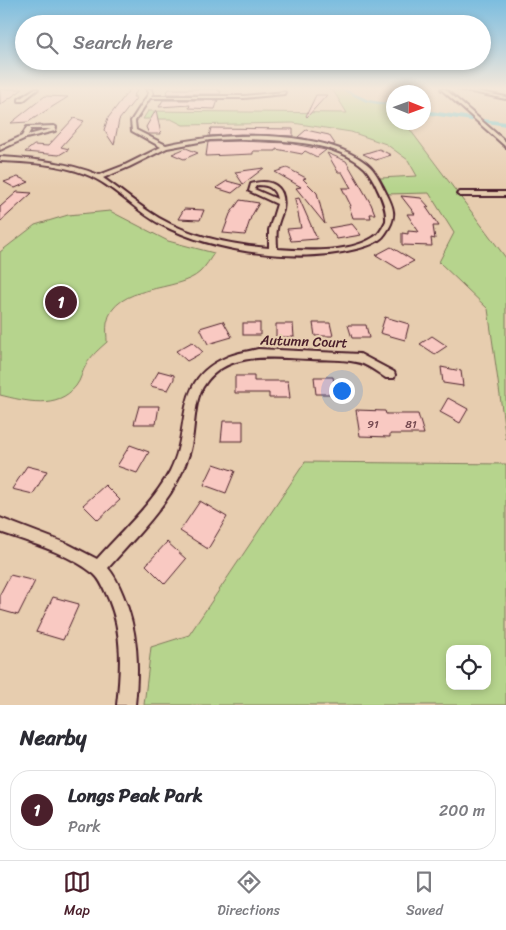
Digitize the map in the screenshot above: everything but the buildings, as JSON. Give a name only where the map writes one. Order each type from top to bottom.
[{"type":"street","points":[[133,122],[134,131],[165,147]]},
{"type":"street","points":[[480,122],[506,145]]},
{"type":"street","points":[[0,148],[24,137],[53,130],[54,127],[29,128],[24,137]]},
{"type":"street","points":[[0,159],[56,164],[99,177],[163,223],[196,236],[222,243],[273,250],[316,252],[346,250],[363,245],[380,236],[390,221],[390,214],[370,170],[361,161],[332,147],[299,140],[206,139],[165,147],[128,166],[99,177]]},
{"type":"street","points":[[460,194],[506,194]]},
{"type":"street","points":[[273,250],[273,231],[280,202]]},
{"type":"street","name":"Autumn Court","points":[[98,568],[164,492],[176,474],[183,456],[193,396],[199,382],[210,371],[224,362],[258,353],[360,358],[390,375]]},
{"type":"street","points":[[0,525],[48,542],[98,568],[107,578],[124,614],[129,649],[126,705]]},
{"type":"green space","points":[[177,122],[386,122],[386,130],[410,130],[506,258],[506,439],[488,309],[439,262],[454,233],[429,193],[386,194],[380,178],[417,176],[408,160],[386,144],[351,132],[293,123],[183,125]]},
{"type":"green space","points":[[110,211],[168,241],[214,253],[202,270],[190,279],[148,290],[121,301],[112,310],[107,323],[107,342],[90,359],[78,384],[68,394],[50,401],[40,402],[0,395],[0,252],[35,225],[68,215]]},
{"type":"green space","points":[[305,462],[506,464],[506,705],[144,705],[151,647],[189,635]]},
{"type":"waterway","points":[[490,122],[506,124]]},
{"type":"place","name":"Longs Peak Park","points":[[61,302]]}]
